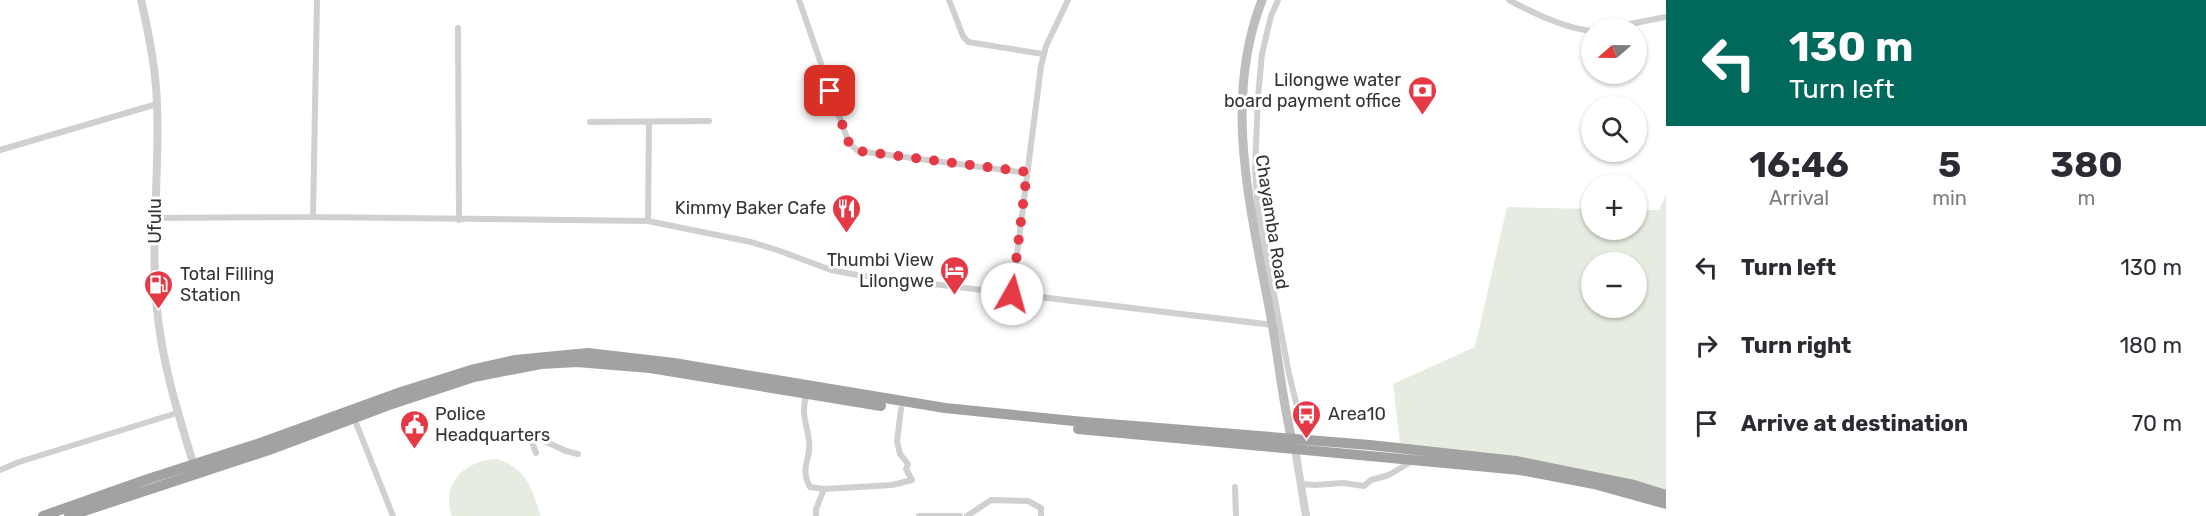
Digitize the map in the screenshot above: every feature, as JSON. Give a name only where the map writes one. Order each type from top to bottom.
[{"type":"highway","points":[[69,516],[402,392],[471,370],[515,360],[588,353],[674,363],[945,408],[1180,429],[1548,475],[1593,484],[1666,504]]},
{"type":"highway","points":[[43,516],[148,479],[195,470],[474,376],[525,366],[558,363],[621,364],[901,409],[1013,423],[1294,445],[1370,445],[1516,461],[1624,483],[1666,495]]},
{"type":"main road","name":"Chayamba Road","points":[[1262,0],[1252,29],[1247,55],[1243,82],[1242,120],[1248,193],[1294,445]]},
{"type":"street","name":"Ufulu","points":[[141,0],[150,44],[157,104],[155,218],[157,309],[165,362],[177,413],[195,470]]},
{"type":"street","points":[[313,218],[316,0]]},
{"type":"street","points":[[800,0],[844,130],[849,143],[858,151],[1027,172]]},
{"type":"street","points":[[949,0],[963,36],[968,42],[1043,54]]},
{"type":"street","points":[[1012,294],[1043,54],[1068,0]]},
{"type":"street","points":[[1278,0],[1271,16],[1262,54],[1255,170],[1258,209],[1288,374],[1302,426]]},
{"type":"street","points":[[1509,0],[1534,13],[1581,28]]},
{"type":"street","points":[[1647,21],[1666,17]]},
{"type":"street","points":[[458,28],[459,220]]},
{"type":"street","points":[[0,150],[157,104]]},
{"type":"street","points":[[590,122],[709,121]]},
{"type":"street","points":[[648,221],[649,122]]},
{"type":"street","points":[[155,218],[648,221],[751,242],[840,272],[1273,325]]},
{"type":"street","points":[[807,394],[802,410],[810,443],[805,471],[810,487],[824,489],[892,485],[912,480],[906,472],[908,464],[900,454],[897,441],[901,409]]},
{"type":"street","points":[[0,470],[177,413]]},
{"type":"street","points":[[354,418],[393,516]]},
{"type":"street","points":[[536,453],[529,434],[578,454]]},
{"type":"street","points":[[1294,445],[1306,516]]},
{"type":"street","points":[[1302,484],[1343,483],[1364,486],[1371,480],[1389,475],[1416,459]]},
{"type":"street","points":[[1235,487],[1236,516]]},
{"type":"street","points":[[816,516],[816,509],[824,489]]},
{"type":"street","points":[[967,516],[991,500],[1028,501],[1041,508],[1041,516]]},
{"type":"street","points":[[919,516],[960,516]]},
{"type":"shaded area","points":[[1666,195],[1666,493],[1400,444],[1393,384],[1475,347],[1507,207],[1581,209],[1581,240],[1647,240],[1647,210],[1659,210]]},
{"type":"shaded area","points":[[497,459],[516,468],[522,474],[531,488],[541,516],[452,516],[449,504],[450,493],[458,476],[475,464]]},
{"type":"place","name":"Lilongwe water board payment office","points":[[1422,116]]},
{"type":"place","name":"Kimmy Baker Cafe","points":[[847,234]]},
{"type":"place","name":"Thumbi View Lilongwe","points":[[955,296]]},
{"type":"place","name":"Total Filling Station","points":[[159,310]]},
{"type":"place","name":"Area10","points":[[1307,440]]},
{"type":"place","name":"Police Headquarters","points":[[414,450]]},
{"type":"route","points":[[830,91],[849,143],[858,151],[1027,172],[1012,294]]}]
